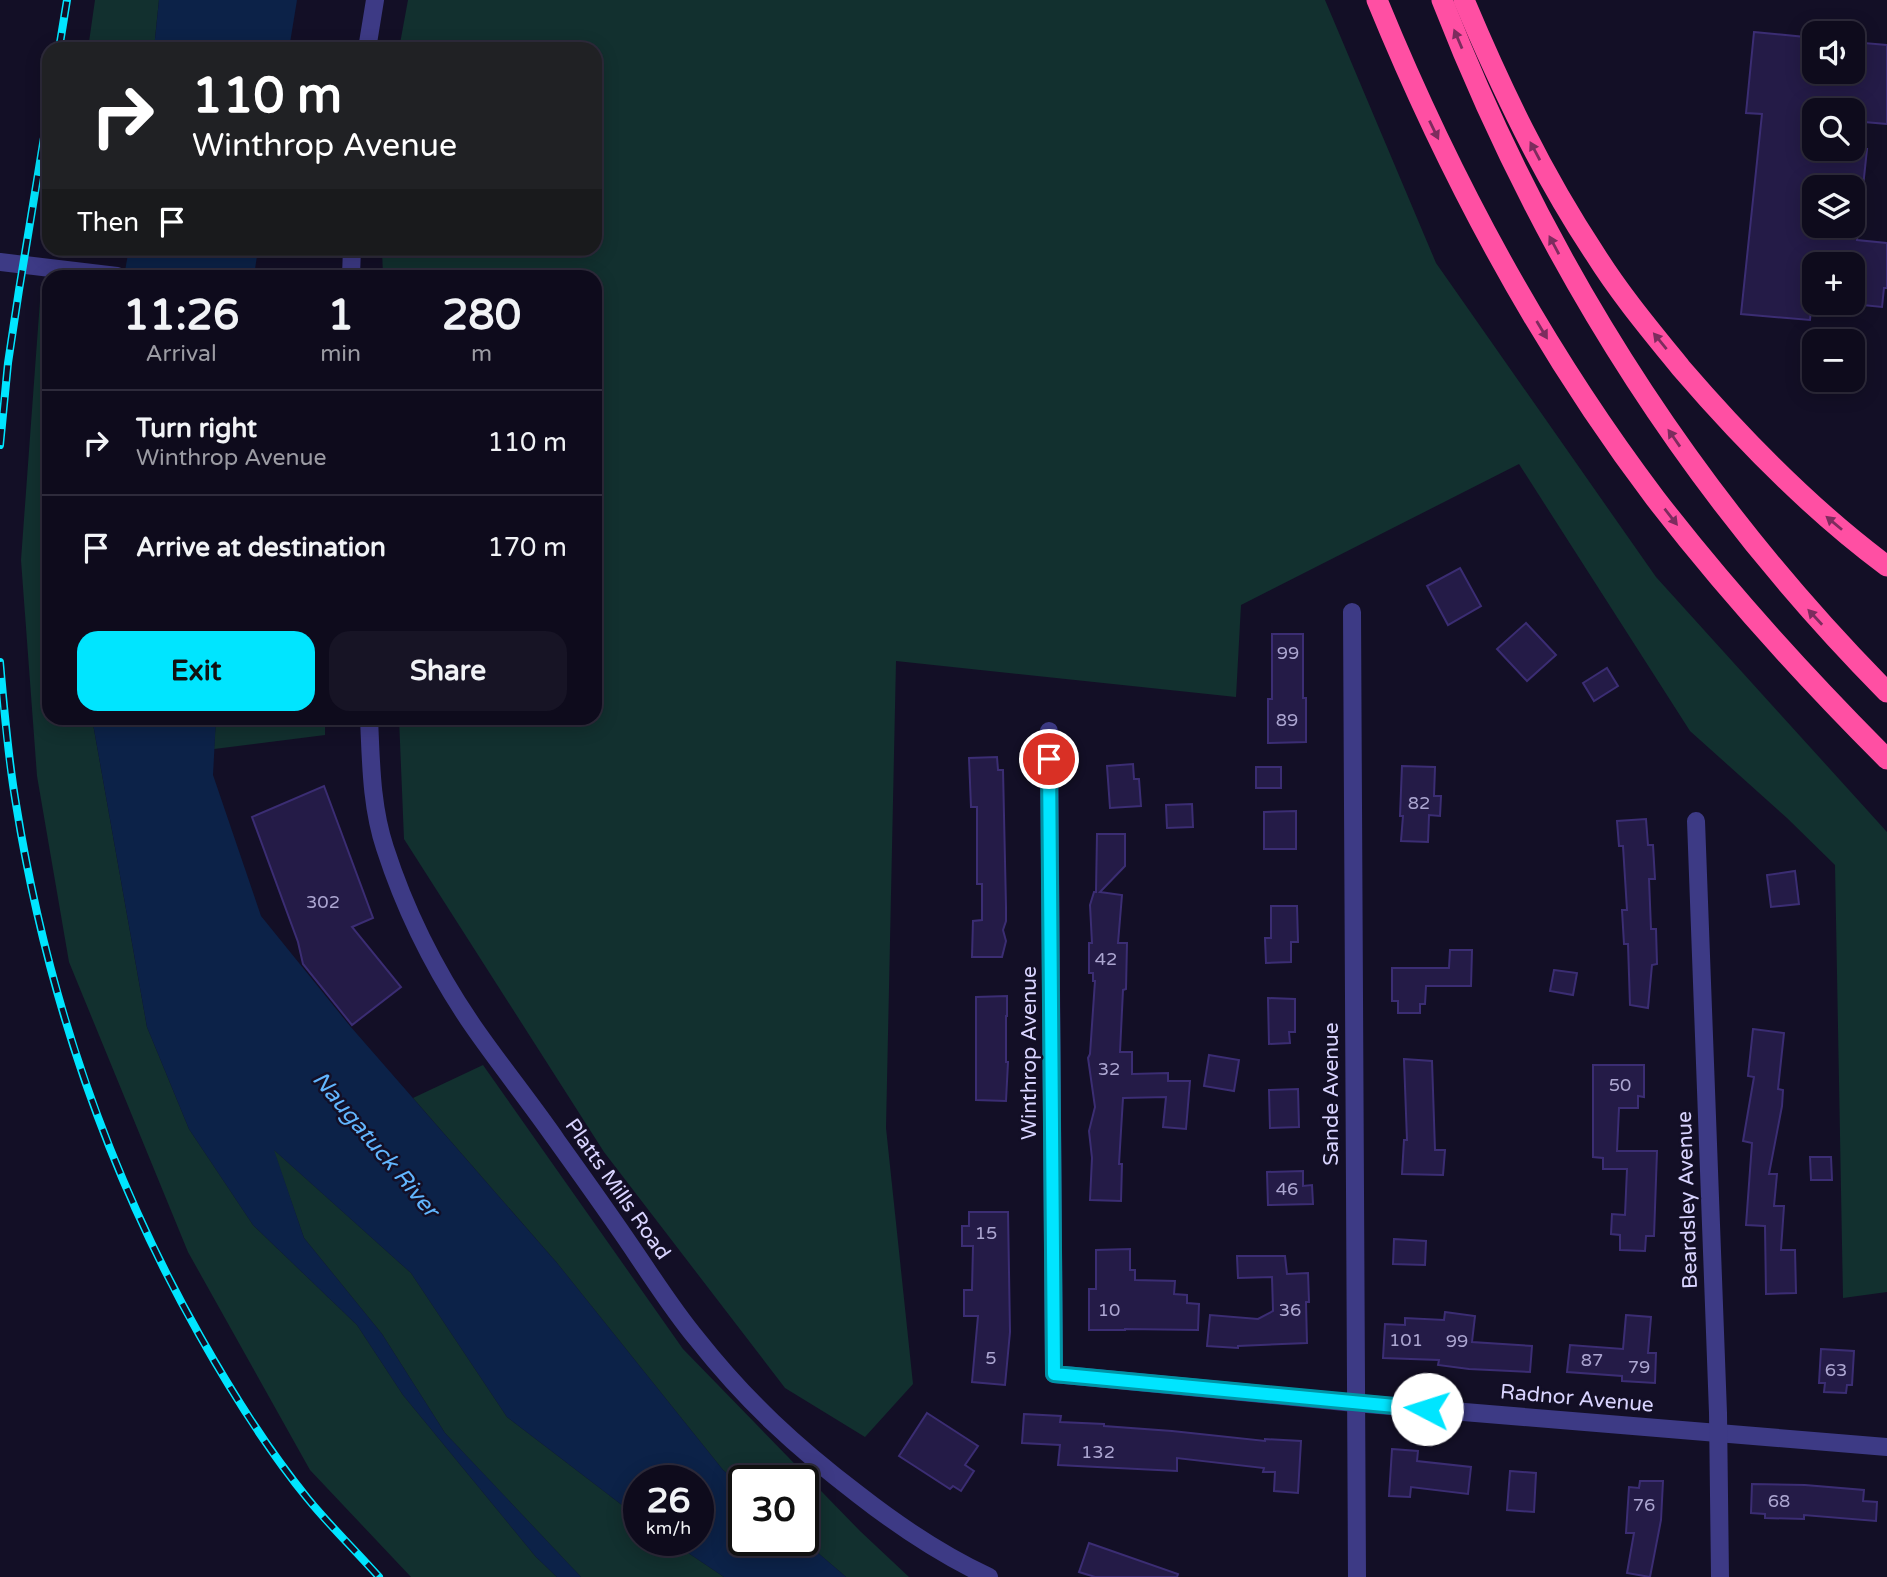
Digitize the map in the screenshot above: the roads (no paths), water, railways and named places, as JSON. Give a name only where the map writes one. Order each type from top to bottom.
[{"type":"highway","points":[[1377,0],[1432,126],[1471,205],[1559,357],[1605,427],[1654,496],[1760,625],[1887,771]]},
{"type":"highway","points":[[1442,0],[1520,180],[1602,330],[1698,472],[1749,538],[1804,604],[1887,692]]},
{"type":"highway","points":[[1464,0],[1497,77],[1544,169],[1595,255],[1629,303],[1703,393],[1771,465],[1833,522],[1887,566]]},
{"type":"highway","points":[[1828,700],[1887,759]]},
{"type":"street","points":[[368,42],[375,0]]},
{"type":"street","points":[[0,262],[66,270]]},
{"type":"street","name":"Sande Avenue","points":[[1352,611],[1357,1577]]},
{"type":"street","name":"Platts Mills Road","points":[[369,725],[373,790],[384,847],[425,943],[472,1025],[569,1157],[666,1298],[721,1369],[784,1435],[904,1528],[937,1550],[989,1577]]},
{"type":"street","name":"Winthrop Avenue","points":[[1049,731],[1054,1374]]},
{"type":"street","name":"Beardsley Avenue","points":[[1696,821],[1718,1432],[1720,1577]]},
{"type":"street","name":"Radnor Avenue","points":[[1054,1374],[1355,1403],[1887,1447]]},
{"type":"water","points":[[159,0],[297,0],[290,42],[155,42]]},
{"type":"water","points":[[128,256],[257,256],[255,270],[125,270]]},
{"type":"water","name":"Naugatuck River","points":[[93,725],[216,725],[213,775],[261,916],[350,1026],[557,1263],[728,1474],[728,1556],[819,1556],[819,1554],[846,1577],[724,1577],[693,1556],[714,1556],[714,1465],[623,1465],[623,1506],[507,1417],[411,1273],[274,1150],[304,1238],[382,1334],[445,1433],[581,1577],[557,1577],[536,1557],[403,1395],[357,1325],[253,1225],[189,1129],[147,1027]]},
{"type":"railway","points":[[60,42],[67,0]]},
{"type":"railway","points":[[0,445],[8,363],[42,150]]},
{"type":"railway","points":[[0,662],[16,804],[44,943],[84,1079],[109,1145],[167,1274],[237,1399],[308,1499],[379,1577]]}]
